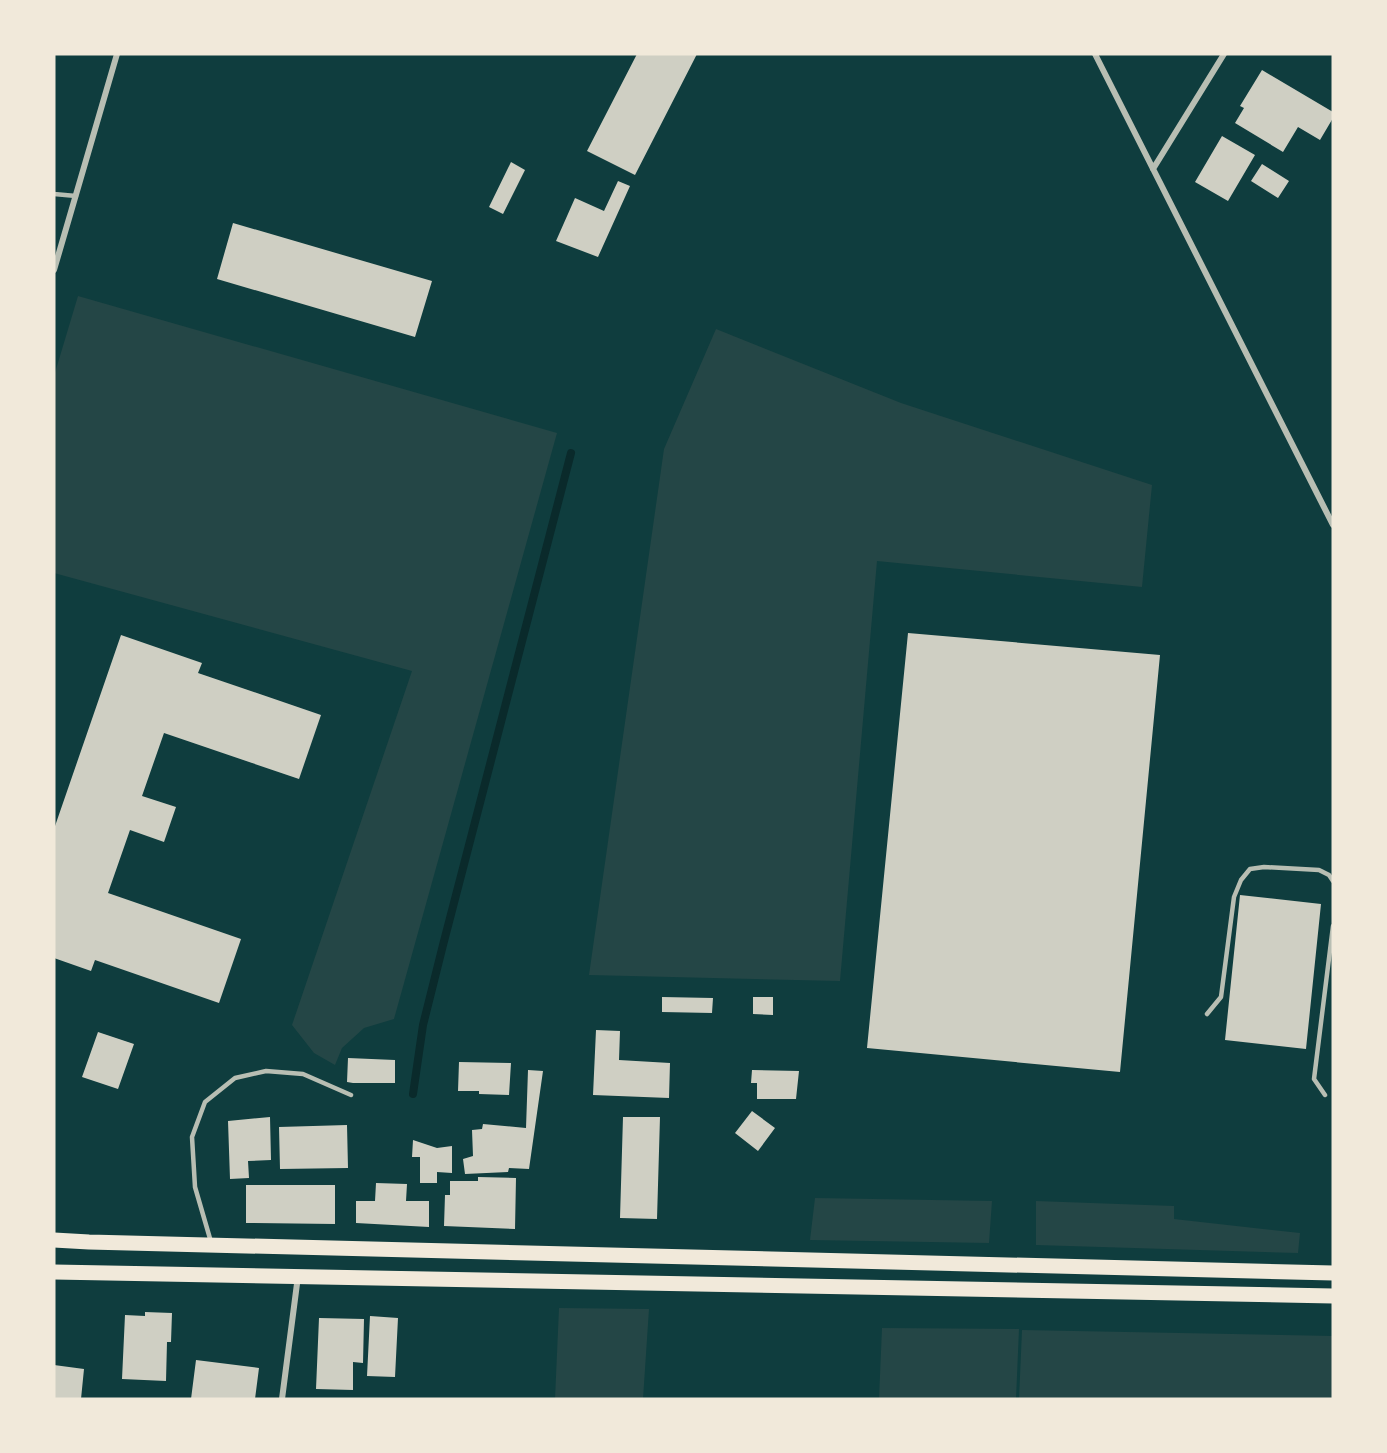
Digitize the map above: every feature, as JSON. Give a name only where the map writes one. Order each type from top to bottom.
[{"type":"main road","points":[[54,1240],[1333,1273]]},
{"type":"main road","points":[[54,1272],[1333,1296]]},
{"type":"street","points":[[54,270],[117,54]]},
{"type":"street","points":[[1095,54],[1333,525]]},
{"type":"street","points":[[1153,169],[1224,54]]},
{"type":"street","points":[[282,1399],[298,1276]]},
{"type":"lane","points":[[54,194],[76,196]]},
{"type":"lane","points":[[1207,1014],[1221,997],[1234,897],[1241,880],[1250,869],[1264,867],[1319,870],[1329,875],[1333,881]]},
{"type":"lane","points":[[1325,1095],[1314,1079],[1333,926]]},
{"type":"lane","points":[[212,1245],[195,1187],[192,1137],[205,1102],[235,1078],[266,1071],[303,1074],[351,1095]]},
{"type":"shaded area","points":[[78,296],[557,433],[394,1019],[364,1028],[342,1048],[335,1065],[314,1053],[292,1025],[412,671],[54,573],[54,376]]},
{"type":"shaded area","points":[[716,329],[901,403],[1152,485],[1142,587],[877,561],[840,981],[589,975],[664,449]]},
{"type":"shaded area","points":[[815,1198],[992,1201],[989,1243],[810,1240]]},
{"type":"shaded area","points":[[1036,1201],[1174,1206],[1174,1219],[1300,1233],[1298,1253],[1036,1245]]},
{"type":"shaded area","points":[[559,1308],[649,1309],[643,1399],[555,1399]]},
{"type":"shaded area","points":[[882,1328],[1019,1329],[1016,1399],[879,1399]]},
{"type":"shaded area","points":[[1022,1330],[1333,1336],[1333,1399],[1019,1399]]},
{"type":"building","points":[[637,54],[697,54],[635,175],[587,151]]},
{"type":"building","points":[[1262,70],[1333,112],[1333,118],[1320,140],[1298,127],[1283,152],[1235,123],[1244,108],[1240,106]]},
{"type":"building","points":[[1222,136],[1255,155],[1228,201],[1195,182]]},
{"type":"building","points":[[511,162],[525,170],[503,214],[489,207]]},
{"type":"building","points":[[1262,164],[1289,181],[1278,198],[1251,181]]},
{"type":"building","points":[[618,181],[630,186],[598,257],[556,241],[575,198],[604,211]]},
{"type":"building","points":[[233,223],[432,281],[415,337],[217,279]]},
{"type":"building","points":[[908,633],[1160,655],[1120,1072],[867,1048]]},
{"type":"building","points":[[121,635],[202,663],[198,673],[321,715],[299,779],[164,733],[142,796],[176,807],[164,842],[130,830],[108,893],[241,939],[219,1003],[95,960],[91,971],[54,958],[54,829]]},
{"type":"building","points":[[1240,895],[1321,904],[1306,1049],[1225,1040]]},
{"type":"building","points":[[662,997],[713,998],[712,1013],[662,1012]]},
{"type":"building","points":[[753,997],[773,997],[773,1015],[753,1014]]},
{"type":"building","points":[[596,1030],[620,1031],[619,1060],[670,1063],[669,1098],[593,1095]]},
{"type":"building","points":[[98,1032],[134,1044],[118,1089],[82,1077]]},
{"type":"building","points":[[348,1058],[395,1060],[395,1083],[347,1082]]},
{"type":"building","points":[[459,1062],[511,1063],[509,1095],[458,1091]]},
{"type":"building","points":[[528,1070],[543,1071],[529,1169],[509,1168],[508,1172],[465,1174],[463,1159],[473,1156],[472,1130],[482,1129],[483,1124],[526,1128]]},
{"type":"building","points":[[752,1070],[799,1071],[796,1099],[757,1099],[757,1083],[751,1083]]},
{"type":"building","points":[[752,1111],[775,1128],[758,1151],[735,1133]]},
{"type":"building","points":[[270,1117],[271,1160],[248,1161],[249,1178],[230,1179],[228,1121]]},
{"type":"building","points":[[623,1117],[660,1117],[657,1219],[620,1218]]},
{"type":"building","points":[[347,1125],[348,1168],[280,1169],[279,1127]]},
{"type":"building","points":[[413,1140],[437,1148],[452,1146],[452,1173],[437,1172],[437,1183],[420,1183],[420,1157],[412,1157]]},
{"type":"building","points":[[478,1177],[516,1178],[515,1229],[444,1226],[445,1195],[450,1195],[450,1181],[478,1181]]},
{"type":"building","points":[[376,1183],[407,1184],[406,1201],[429,1201],[429,1227],[356,1223],[356,1201],[375,1201]]},
{"type":"building","points":[[246,1185],[335,1185],[335,1224],[246,1223]]},
{"type":"building","points":[[145,1312],[172,1313],[171,1342],[167,1342],[166,1381],[122,1379],[125,1315],[145,1316]]},
{"type":"building","points":[[370,1316],[398,1318],[395,1377],[367,1376]]},
{"type":"building","points":[[319,1318],[364,1319],[363,1363],[353,1362],[353,1390],[316,1389]]},
{"type":"building","points":[[196,1360],[259,1368],[255,1399],[191,1399]]},
{"type":"building","points":[[54,1365],[84,1369],[81,1399],[54,1399]]},
{"type":"waterway","points":[[413,1094],[423,1025],[571,453]]}]
